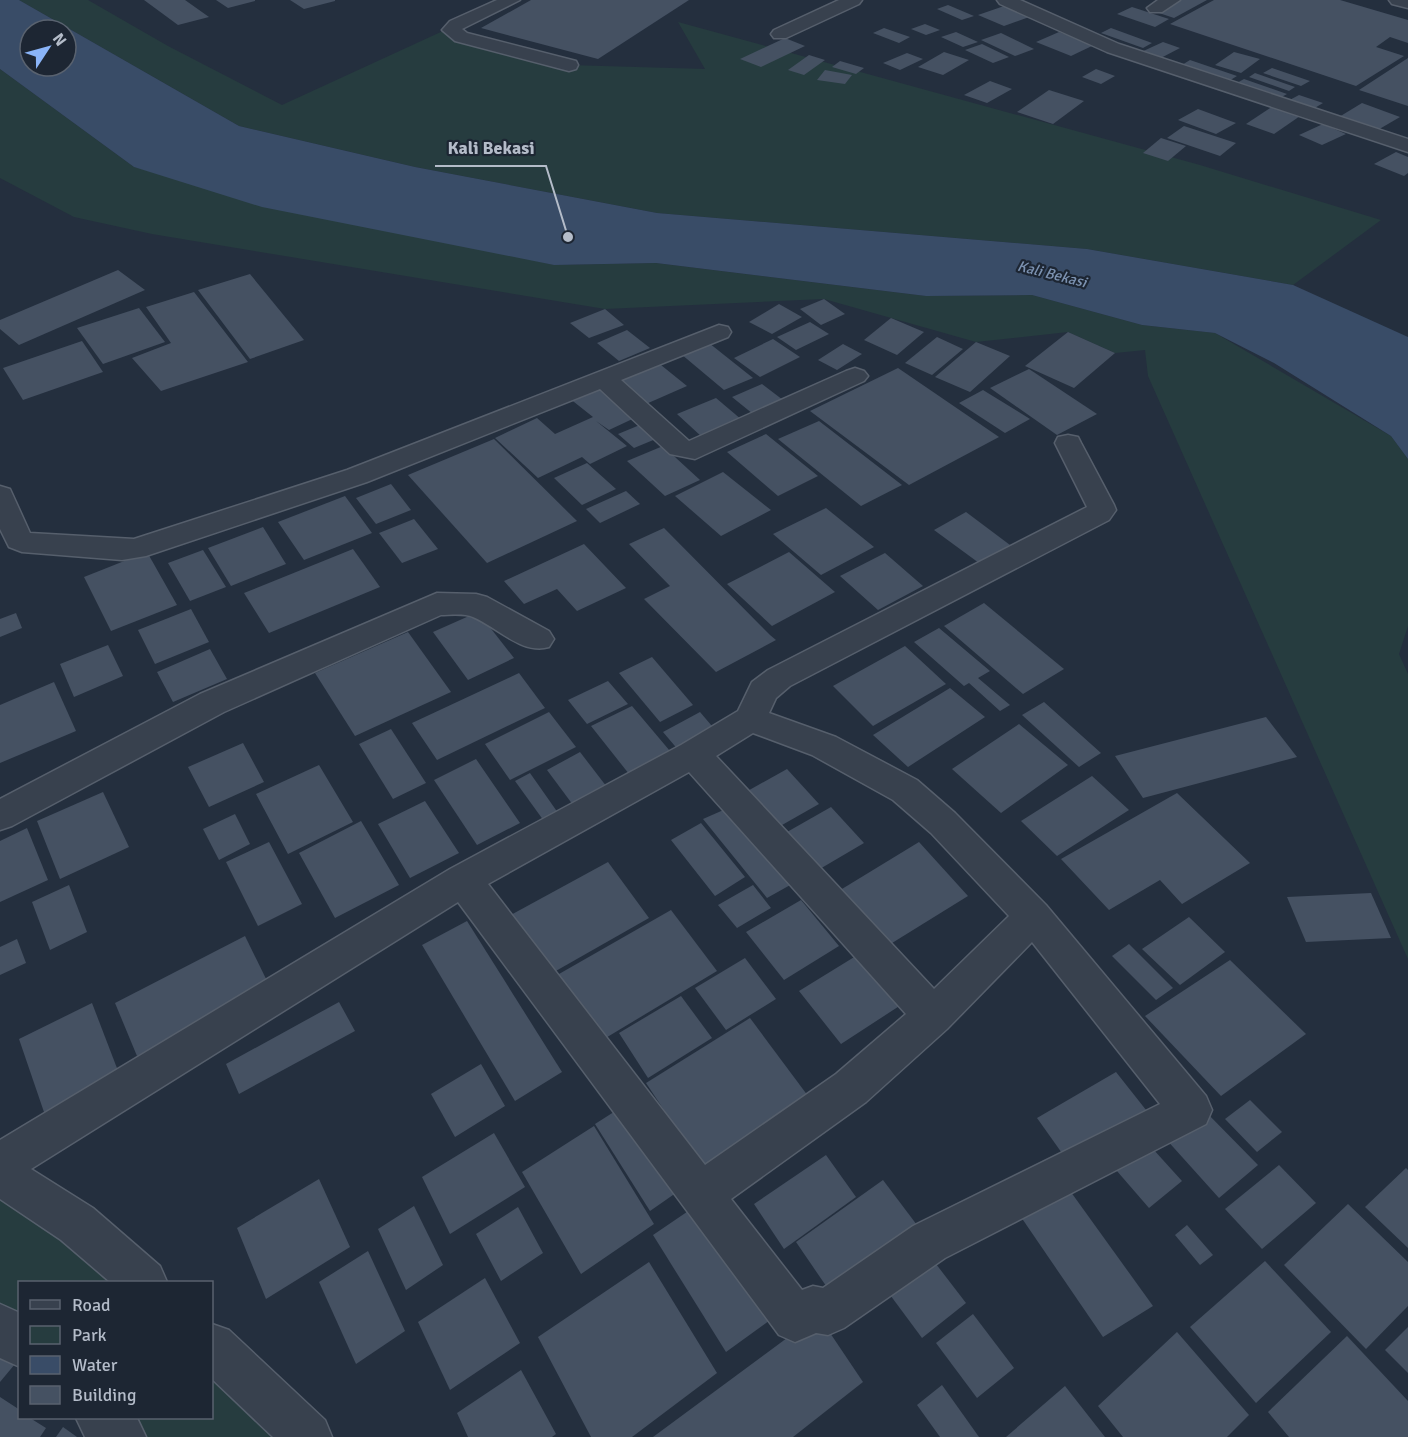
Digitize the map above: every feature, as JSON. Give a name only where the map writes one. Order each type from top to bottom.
[{"type":"street","points":[[511,0],[456,25],[451,30],[461,37],[569,65]]},
{"type":"street","points":[[780,34],[853,0]]},
{"type":"street","points":[[1006,0],[1113,48],[1408,146]]},
{"type":"street","points":[[1398,0],[1408,3]]},
{"type":"street","points":[[0,495],[18,540],[22,542],[136,549],[357,477],[718,332]]},
{"type":"street","points":[[602,377],[681,448],[695,451],[855,376]]},
{"type":"street","points":[[0,1164],[463,880],[693,754],[750,719],[764,691],[779,678],[1099,513],[1102,510],[1100,505],[1068,443]]},
{"type":"street","points":[[0,816],[212,703],[437,604],[476,605],[538,639]]},
{"type":"street","points":[[463,880],[795,1319],[813,1309],[828,1312],[929,1242],[1191,1110],[1033,916],[944,823],[905,790],[824,746],[750,719]]},
{"type":"street","points":[[693,754],[933,1016]]},
{"type":"street","points":[[700,1195],[851,1088],[933,1016],[1033,916]]},
{"type":"street","points":[[0,1174],[77,1224],[143,1281]]},
{"type":"street","points":[[0,1327],[18,1342]]},
{"type":"street","points":[[213,1348],[308,1437]]},
{"type":"street","points":[[101,1419],[122,1437]]},
{"type":"green space","points":[[19,0],[88,0],[168,46],[282,105],[456,25],[451,31],[569,65],[705,69],[678,22],[1200,165],[1381,220],[1293,285],[1087,249],[657,213],[415,167],[239,126],[78,34],[78,18],[50,18]]},
{"type":"green space","points":[[0,69],[134,167],[554,265],[656,263],[926,296],[1032,295],[1142,325],[1215,333],[1391,436],[1408,459],[1408,626],[1399,654],[1408,674],[1408,959],[1148,376],[1145,350],[1115,353],[1068,332],[976,342],[824,299],[605,309],[152,234],[74,217],[0,178]]},
{"type":"green space","points":[[0,1174],[77,1224],[143,1281],[18,1281],[18,1343],[0,1327]]},
{"type":"green space","points":[[213,1348],[308,1437],[122,1437],[101,1419],[213,1419]]},
{"type":"water","points":[[0,0],[19,0],[50,18],[18,18],[18,78],[78,78],[78,34],[239,126],[415,167],[657,213],[1087,249],[1293,285],[1408,337],[1408,459],[1391,436],[1274,363],[1215,333],[1142,325],[1032,295],[926,296],[656,263],[554,265],[262,207],[134,167],[0,69]]},
{"type":"building","points":[[144,0],[185,0],[209,17],[178,25]]},
{"type":"building","points":[[216,0],[255,0],[255,1],[228,8]]},
{"type":"building","points":[[290,0],[335,0],[335,1],[304,9]]},
{"type":"building","points":[[531,0],[689,0],[598,59],[481,28]]},
{"type":"building","points":[[1179,0],[1207,0],[1174,18],[1156,12]]},
{"type":"building","points":[[1214,0],[1340,0],[1408,20],[1408,43],[1390,37],[1376,47],[1404,56],[1356,86],[1170,24]]},
{"type":"building","points":[[948,5],[974,16],[962,20],[937,9]]},
{"type":"building","points":[[1007,5],[1032,16],[1004,26],[978,15]]},
{"type":"building","points":[[1132,7],[1169,19],[1155,27],[1117,14]]},
{"type":"building","points":[[925,24],[940,30],[926,35],[911,29]]},
{"type":"building","points":[[884,28],[910,37],[899,43],[873,33]]},
{"type":"building","points":[[1111,28],[1152,43],[1143,48],[1101,33]]},
{"type":"building","points":[[956,32],[978,42],[963,47],[941,37]]},
{"type":"building","points":[[1059,32],[1094,45],[1071,56],[1036,42]]},
{"type":"building","points":[[1001,33],[1034,49],[1015,56],[981,40]]},
{"type":"building","points":[[785,38],[805,46],[761,67],[740,59]]},
{"type":"building","points":[[1163,42],[1180,48],[1157,60],[1139,53]]},
{"type":"building","points":[[982,44],[1009,57],[993,63],[965,50]]},
{"type":"building","points":[[944,52],[969,60],[943,75],[918,67]]},
{"type":"building","points":[[1234,52],[1260,59],[1241,73],[1215,65]]},
{"type":"building","points":[[907,53],[923,59],[900,70],[883,63]]},
{"type":"building","points":[[809,55],[825,60],[804,75],[788,70]]},
{"type":"building","points":[[1408,58],[1408,106],[1359,90]]},
{"type":"building","points":[[1190,60],[1237,76],[1224,84],[1177,68]]},
{"type":"building","points":[[840,61],[864,68],[856,74],[832,67]]},
{"type":"building","points":[[1272,68],[1310,81],[1301,86],[1263,73]]},
{"type":"building","points":[[1096,69],[1115,76],[1101,84],[1082,77]]},
{"type":"building","points":[[825,70],[852,75],[845,84],[817,80]]},
{"type":"building","points":[[1255,73],[1295,87],[1289,91],[1249,77]]},
{"type":"building","points":[[1244,79],[1287,94],[1278,99],[1235,84]]},
{"type":"building","points":[[990,81],[1012,89],[987,103],[964,95]]},
{"type":"building","points":[[1049,90],[1084,101],[1053,124],[1017,112]]},
{"type":"building","points":[[1299,95],[1323,103],[1308,112],[1284,103]]},
{"type":"building","points":[[1362,103],[1400,117],[1376,131],[1339,117]]},
{"type":"building","points":[[1276,104],[1303,114],[1274,134],[1246,124]]},
{"type":"building","points":[[1198,109],[1236,123],[1216,134],[1178,120]]},
{"type":"building","points":[[1323,124],[1346,134],[1322,145],[1299,135]]},
{"type":"building","points":[[1184,126],[1236,143],[1220,156],[1167,138]]},
{"type":"building","points":[[1161,138],[1186,146],[1168,161],[1143,153]]},
{"type":"building","points":[[1396,152],[1408,157],[1408,173],[1404,176],[1374,164]]},
{"type":"building","points":[[118,270],[145,290],[19,345],[0,329],[0,320]]},
{"type":"building","points":[[250,274],[304,340],[250,359],[198,290]]},
{"type":"building","points":[[194,292],[248,362],[161,391],[132,358],[171,343],[146,307]]},
{"type":"building","points":[[824,299],[845,314],[821,325],[800,309]]},
{"type":"building","points":[[779,304],[802,317],[772,334],[749,322]]},
{"type":"building","points":[[139,308],[165,342],[103,364],[77,328]]},
{"type":"building","points":[[605,309],[624,325],[589,338],[570,323]]},
{"type":"building","points":[[891,318],[924,332],[897,355],[864,340]]},
{"type":"building","points":[[810,322],[829,334],[796,350],[777,337]]},
{"type":"building","points":[[627,330],[650,348],[619,361],[597,343]]},
{"type":"building","points":[[1068,332],[1115,353],[1074,388],[1025,366]]},
{"type":"building","points":[[937,337],[963,349],[932,375],[905,363]]},
{"type":"building","points":[[773,339],[800,357],[760,377],[734,358]]},
{"type":"building","points":[[82,341],[103,372],[23,400],[3,368]]},
{"type":"building","points":[[976,342],[1010,356],[970,392],[935,377]]},
{"type":"building","points":[[709,343],[753,378],[724,390],[681,354]]},
{"type":"building","points":[[843,344],[862,354],[837,370],[818,360]]},
{"type":"building","points":[[656,361],[687,386],[646,404],[615,378]]},
{"type":"building","points":[[898,368],[999,437],[909,485],[810,411]]},
{"type":"building","points":[[1029,369],[1097,414],[1057,435],[990,388]]},
{"type":"building","points":[[600,383],[641,415],[609,430],[596,421],[627,446],[590,464],[582,457],[538,478],[495,438],[537,418],[555,434],[593,417],[569,398]]},
{"type":"building","points":[[762,384],[783,400],[753,414],[732,397]]},
{"type":"building","points":[[983,390],[1030,419],[1005,433],[959,403]]},
{"type":"building","points":[[716,398],[742,420],[702,437],[677,414]]},
{"type":"building","points":[[819,421],[902,485],[861,506],[778,439]]},
{"type":"building","points":[[647,422],[663,436],[634,448],[618,434]]},
{"type":"building","points":[[766,434],[818,476],[778,496],[727,452]]},
{"type":"building","points":[[494,439],[577,521],[487,563],[408,475]]},
{"type":"building","points":[[663,446],[700,480],[665,496],[627,461]]},
{"type":"building","points":[[587,463],[616,489],[582,505],[554,478]]},
{"type":"building","points":[[723,472],[771,510],[721,536],[675,496]]},
{"type":"building","points":[[391,484],[411,510],[376,524],[356,498]]},
{"type":"building","points":[[626,491],[640,504],[600,523],[586,509]]},
{"type":"building","points":[[345,496],[372,533],[304,560],[278,522]]},
{"type":"building","points":[[826,508],[874,547],[821,575],[773,534]]},
{"type":"building","points":[[966,512],[1010,545],[979,563],[934,530]]},
{"type":"building","points":[[414,519],[438,549],[402,563],[379,533]]},
{"type":"building","points":[[263,527],[286,564],[231,586],[208,548]]},
{"type":"building","points":[[664,528],[776,640],[716,672],[644,599],[670,586],[629,544]]},
{"type":"building","points":[[584,544],[626,588],[577,611],[557,589],[524,604],[504,581]]},
{"type":"building","points":[[353,549],[380,587],[269,633],[244,593]]},
{"type":"building","points":[[203,550],[226,587],[190,601],[168,563]]},
{"type":"building","points":[[147,552],[177,605],[111,631],[84,577]]},
{"type":"building","points":[[789,552],[835,592],[772,626],[727,584]]},
{"type":"building","points":[[885,553],[923,586],[878,610],[840,576]]},
{"type":"building","points":[[984,603],[1064,669],[1023,694],[944,626]]},
{"type":"building","points":[[191,609],[209,642],[155,664],[138,630]]},
{"type":"building","points":[[478,612],[514,658],[468,680],[433,632]]},
{"type":"building","points":[[16,613],[22,628],[0,637],[0,619]]},
{"type":"building","points":[[939,628],[990,671],[978,678],[1010,705],[1000,711],[969,683],[964,686],[914,642]]},
{"type":"building","points":[[408,632],[451,692],[355,736],[315,673]]},
{"type":"building","points":[[108,645],[123,676],[74,697],[60,664]]},
{"type":"building","points":[[905,646],[946,684],[873,726],[833,686]]},
{"type":"building","points":[[210,649],[227,679],[173,702],[157,672]]},
{"type":"building","points":[[652,657],[693,705],[660,722],[619,673]]},
{"type":"building","points":[[519,673],[545,708],[437,760],[412,723]]},
{"type":"building","points":[[608,681],[628,704],[587,724],[568,700]]},
{"type":"building","points":[[54,682],[76,731],[0,763],[0,705]]},
{"type":"building","points":[[950,688],[985,717],[908,767],[873,735]]},
{"type":"building","points":[[1044,702],[1101,753],[1079,767],[1022,715]]},
{"type":"building","points":[[632,706],[675,757],[633,779],[591,726]]},
{"type":"building","points":[[549,712],[576,747],[510,780],[485,744]]},
{"type":"building","points":[[700,712],[717,732],[680,752],[663,732]]},
{"type":"building","points":[[1266,717],[1297,757],[1143,798],[1115,756]]},
{"type":"building","points":[[1019,724],[1068,765],[1001,813],[952,769]]},
{"type":"building","points":[[391,729],[426,783],[393,799],[359,744]]},
{"type":"building","points":[[243,743],[264,782],[209,807],[188,767]]},
{"type":"building","points":[[580,752],[610,791],[576,809],[547,770]]},
{"type":"building","points":[[476,759],[520,823],[477,845],[434,780]]},
{"type":"building","points":[[319,765],[353,822],[288,854],[256,794]]},
{"type":"building","points":[[787,769],[819,804],[775,829],[744,793]]},
{"type":"building","points":[[530,773],[563,820],[549,828],[515,781]]},
{"type":"building","points":[[1092,776],[1129,810],[1057,856],[1021,821]]},
{"type":"building","points":[[103,792],[129,847],[60,879],[37,821]]},
{"type":"building","points":[[1177,793],[1250,863],[1182,904],[1160,880],[1109,910],[1061,859]]},
{"type":"building","points":[[425,801],[459,853],[410,878],[378,824]]},
{"type":"building","points":[[831,807],[864,843],[813,873],[780,836]]},
{"type":"building","points":[[728,808],[801,879],[767,898],[703,819]]},
{"type":"building","points":[[235,814],[250,844],[219,860],[203,829]]},
{"type":"building","points":[[361,821],[399,885],[335,918],[299,853]]},
{"type":"building","points":[[701,823],[745,877],[715,896],[671,840]]},
{"type":"building","points":[[27,828],[48,880],[0,902],[0,841]]},
{"type":"building","points":[[269,842],[302,904],[258,926],[226,862]]},
{"type":"building","points":[[919,842],[968,896],[884,948],[837,892]]},
{"type":"building","points":[[608,862],[649,918],[547,976],[507,917]]},
{"type":"building","points":[[69,885],[87,932],[50,950],[32,902]]},
{"type":"building","points":[[753,885],[771,908],[737,928],[718,905]]},
{"type":"building","points":[[1371,893],[1391,938],[1306,942],[1287,897]]},
{"type":"building","points":[[801,900],[839,946],[784,980],[746,932]]},
{"type":"building","points":[[671,910],[717,971],[594,1045],[552,978]]},
{"type":"building","points":[[1189,917],[1225,952],[1180,985],[1142,949]]},
{"type":"building","points":[[467,921],[562,1072],[515,1101],[422,945]]},
{"type":"building","points":[[245,936],[270,987],[137,1056],[115,1003]]},
{"type":"building","points":[[17,939],[26,963],[0,975],[0,947]]},
{"type":"building","points":[[1129,944],[1173,988],[1156,1000],[1112,956]]},
{"type":"building","points":[[864,951],[907,1001],[841,1044],[799,991]]},
{"type":"building","points":[[745,958],[776,999],[726,1030],[695,988]]},
{"type":"building","points":[[1230,960],[1306,1034],[1221,1096],[1145,1016]]},
{"type":"building","points":[[681,996],[712,1038],[648,1078],[619,1033]]},
{"type":"building","points":[[339,1002],[355,1031],[239,1094],[226,1064]]},
{"type":"building","points":[[92,1003],[120,1076],[45,1115],[19,1039]]},
{"type":"building","points":[[750,1018],[814,1104],[708,1176],[646,1083]]},
{"type":"building","points":[[481,1064],[505,1106],[455,1137],[431,1094]]},
{"type":"building","points":[[1116,1072],[1150,1115],[1069,1163],[1037,1118]]},
{"type":"building","points":[[1250,1100],[1282,1132],[1257,1152],[1225,1119]]},
{"type":"building","points":[[628,1103],[683,1188],[650,1211],[595,1124]]},
{"type":"building","points":[[1203,1109],[1258,1165],[1219,1198],[1165,1138]]},
{"type":"building","points":[[594,1126],[654,1224],[581,1274],[522,1172]]},
{"type":"building","points":[[494,1133],[525,1187],[450,1234],[422,1177]]},
{"type":"building","points":[[1143,1138],[1182,1181],[1149,1208],[1110,1163]]},
{"type":"building","points":[[826,1155],[856,1197],[784,1249],[754,1204]]},
{"type":"building","points":[[1279,1165],[1316,1203],[1262,1249],[1225,1209]]},
{"type":"building","points":[[1406,1168],[1408,1170],[1408,1248],[1365,1207]]},
{"type":"building","points":[[319,1179],[350,1247],[266,1299],[237,1228]]},
{"type":"building","points":[[883,1180],[923,1233],[835,1299],[796,1242]]},
{"type":"building","points":[[1068,1188],[1153,1306],[1103,1337],[1021,1217]]},
{"type":"building","points":[[703,1201],[777,1315],[726,1352],[653,1235]]},
{"type":"building","points":[[1348,1204],[1408,1262],[1408,1306],[1366,1349],[1284,1265]]},
{"type":"building","points":[[414,1206],[443,1265],[406,1290],[378,1229]]},
{"type":"building","points":[[518,1207],[543,1253],[501,1281],[476,1234]]},
{"type":"building","points":[[1187,1225],[1213,1255],[1200,1265],[1175,1235]]},
{"type":"building","points":[[368,1251],[405,1331],[356,1364],[319,1282]]},
{"type":"building","points":[[926,1251],[966,1303],[922,1338],[882,1284]]},
{"type":"building","points":[[1265,1261],[1331,1332],[1256,1403],[1190,1327]]},
{"type":"building","points":[[649,1262],[717,1373],[632,1437],[591,1437],[538,1337]]},
{"type":"building","points":[[485,1278],[520,1343],[450,1390],[418,1322]]},
{"type":"building","points":[[973,1314],[1014,1368],[977,1398],[936,1343]]},
{"type":"building","points":[[818,1315],[863,1382],[793,1437],[653,1437]]},
{"type":"building","points":[[1408,1327],[1408,1373],[1385,1350]]},
{"type":"building","points":[[1177,1332],[1249,1415],[1227,1437],[1123,1437],[1098,1406]]},
{"type":"building","points":[[1347,1336],[1408,1401],[1408,1437],[1289,1437],[1268,1412]]},
{"type":"building","points":[[0,1338],[18,1356],[18,1360],[0,1382]]},
{"type":"building","points":[[521,1370],[556,1434],[552,1437],[468,1437],[457,1413]]},
{"type":"building","points":[[942,1385],[979,1437],[940,1437],[917,1405]]},
{"type":"building","points":[[1065,1386],[1105,1437],[1006,1437]]},
{"type":"building","points":[[0,1397],[18,1409],[18,1419],[32,1419],[46,1428],[40,1437],[0,1437]]},
{"type":"building","points":[[63,1427],[77,1437],[56,1437]]},
{"type":"place","name":"Kali Bekasi","points":[[568,237]]}]
